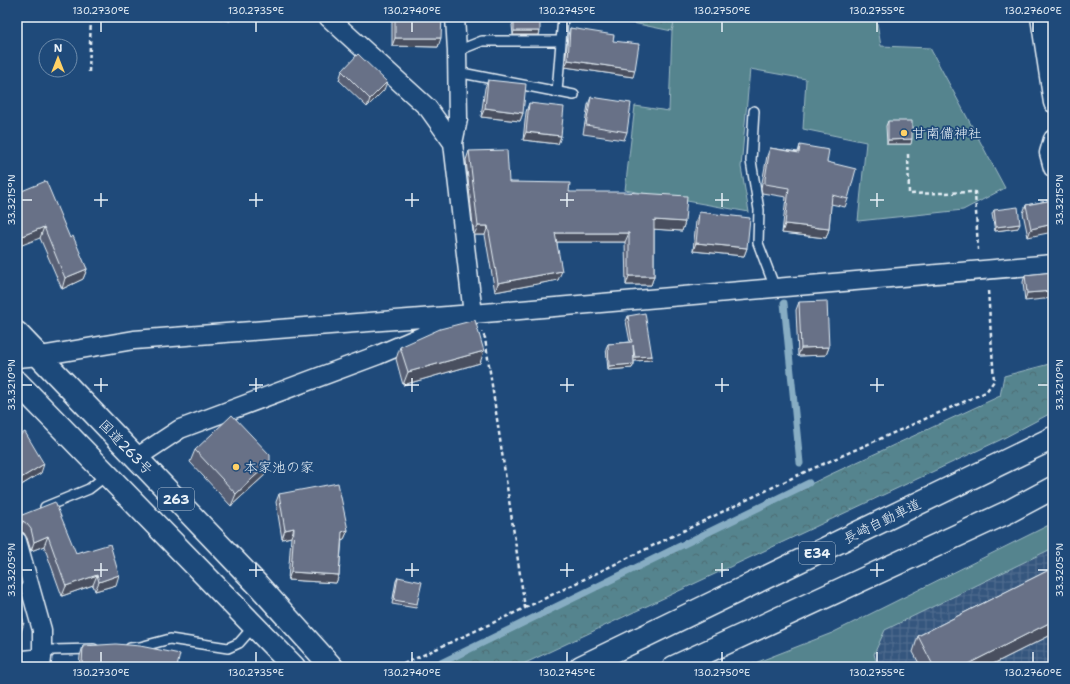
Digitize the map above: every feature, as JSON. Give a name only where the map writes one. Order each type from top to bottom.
[{"type":"highway","name":"国道263号","points":[[17,333],[258,585],[332,667]]},
{"type":"highway","name":"263","points":[[17,382],[294,667]]},
{"type":"highway","name":"長崎自動車道","points":[[581,667],[1053,438]]},
{"type":"highway","points":[[674,667],[1008,512],[1053,488]]},
{"type":"street","points":[[328,17],[428,108],[453,143]]},
{"type":"street","points":[[455,17],[458,119],[453,143],[473,314]]},
{"type":"street","points":[[1040,17],[1053,103]]},
{"type":"street","points":[[1053,139],[1049,153],[1053,168]]},
{"type":"street","points":[[17,358],[40,356],[134,340],[473,314],[1053,264]]},
{"type":"street","points":[[136,458],[180,429],[378,355],[473,314]]},
{"type":"street","points":[[17,542],[42,630],[41,662],[24,660],[17,662]]},
{"type":"lane","points":[[557,92],[563,17]]},
{"type":"lane","points":[[457,51],[482,41],[561,41]]},
{"type":"lane","points":[[457,72],[574,95]]},
{"type":"lane","points":[[754,111],[751,161],[759,210],[758,243],[775,288]]},
{"type":"lane","points":[[38,510],[89,489],[107,475]]},
{"type":"lane","points":[[124,648],[140,647],[170,639],[228,648],[239,643],[254,626]]},
{"type":"lane","points":[[41,662],[52,650],[100,648]]},
{"type":"path","points":[[89,72],[91,17]]},
{"type":"path","points":[[397,667],[525,608],[796,476],[986,392],[994,381],[986,270],[978,258],[975,192],[909,194],[908,154]]},
{"type":"path","points":[[473,314],[485,338],[525,608]]},
{"type":"shaded area","points":[[1053,548],[1053,667],[841,667],[874,654],[885,630]]},
{"type":"green space","points":[[622,17],[675,17],[672,31],[623,21]]},
{"type":"green space","points":[[675,17],[876,17],[881,46],[930,48],[1005,188],[963,210],[858,221],[866,142],[803,129],[806,79],[750,69],[741,167],[749,212],[625,190],[635,106],[669,111],[672,31]]},
{"type":"green space","points":[[1053,363],[1053,412],[1000,440],[517,667],[439,667],[829,475],[1000,396],[1004,376]]},
{"type":"green space","points":[[1053,523],[1053,548],[885,630],[874,654],[878,667],[745,667],[832,633]]},
{"type":"building","points":[[395,17],[442,17],[441,38],[395,38]]},
{"type":"building","points":[[540,20],[540,31],[514,31],[514,21]]},
{"type":"building","points":[[570,28],[614,35],[613,41],[639,44],[635,70],[568,60]]},
{"type":"building","points":[[358,54],[387,82],[370,99],[342,71]]},
{"type":"building","points":[[488,80],[526,84],[523,113],[485,108]]},
{"type":"building","points":[[591,97],[631,103],[627,132],[586,125]]},
{"type":"building","points":[[529,103],[564,107],[561,136],[526,132]]},
{"type":"building","points":[[888,121],[912,121],[912,139],[888,140]]},
{"type":"building","points":[[800,145],[829,150],[827,162],[856,169],[848,199],[832,195],[829,229],[785,224],[789,188],[765,184],[770,148],[799,153]]},
{"type":"building","points":[[507,150],[509,182],[570,183],[569,192],[624,192],[687,196],[685,222],[654,220],[654,276],[629,276],[629,233],[555,233],[562,271],[498,283],[488,226],[478,226],[469,151]]},
{"type":"building","points":[[46,181],[70,238],[73,236],[87,269],[65,278],[44,227],[17,238],[17,193]]},
{"type":"building","points":[[1053,200],[1053,224],[1031,229],[1026,205]]},
{"type":"building","points":[[1018,207],[1020,224],[996,227],[994,210]]},
{"type":"building","points":[[699,212],[750,218],[747,248],[696,243]]},
{"type":"building","points":[[1053,272],[1053,291],[1027,293],[1025,275]]},
{"type":"building","points":[[827,301],[829,347],[801,348],[799,302]]},
{"type":"building","points":[[645,313],[652,356],[635,357],[633,345],[634,364],[609,366],[608,344],[632,342],[628,316]]},
{"type":"building","points":[[475,320],[484,351],[408,372],[400,347],[440,329]]},
{"type":"building","points":[[232,415],[270,455],[270,462],[236,494],[195,450]]},
{"type":"building","points":[[17,430],[20,435],[25,432],[44,464],[21,478],[17,471]]},
{"type":"building","points":[[338,483],[348,530],[342,532],[339,575],[291,572],[294,528],[285,530],[279,494]]},
{"type":"building","points":[[55,502],[76,553],[110,544],[119,575],[99,582],[97,575],[66,586],[48,536],[34,542],[31,529],[27,524],[23,521],[17,522],[17,517]]},
{"type":"building","points":[[17,562],[22,583],[17,584]]},
{"type":"building","points":[[1053,568],[1053,621],[962,667],[934,667],[918,636]]},
{"type":"building","points":[[398,577],[422,582],[417,604],[394,600]]},
{"type":"building","points":[[17,597],[24,623],[17,625]]},
{"type":"building","points":[[116,644],[140,646],[180,654],[177,667],[92,667],[93,665],[82,664],[83,646]]},
{"type":"waterway","points":[[784,303],[800,463]]},
{"type":"waterway","points":[[435,666],[809,483]]},
{"type":"place","name":"甘南備神社","points":[[904,133]]},
{"type":"place","name":"本家池の家","points":[[236,467]]}]
